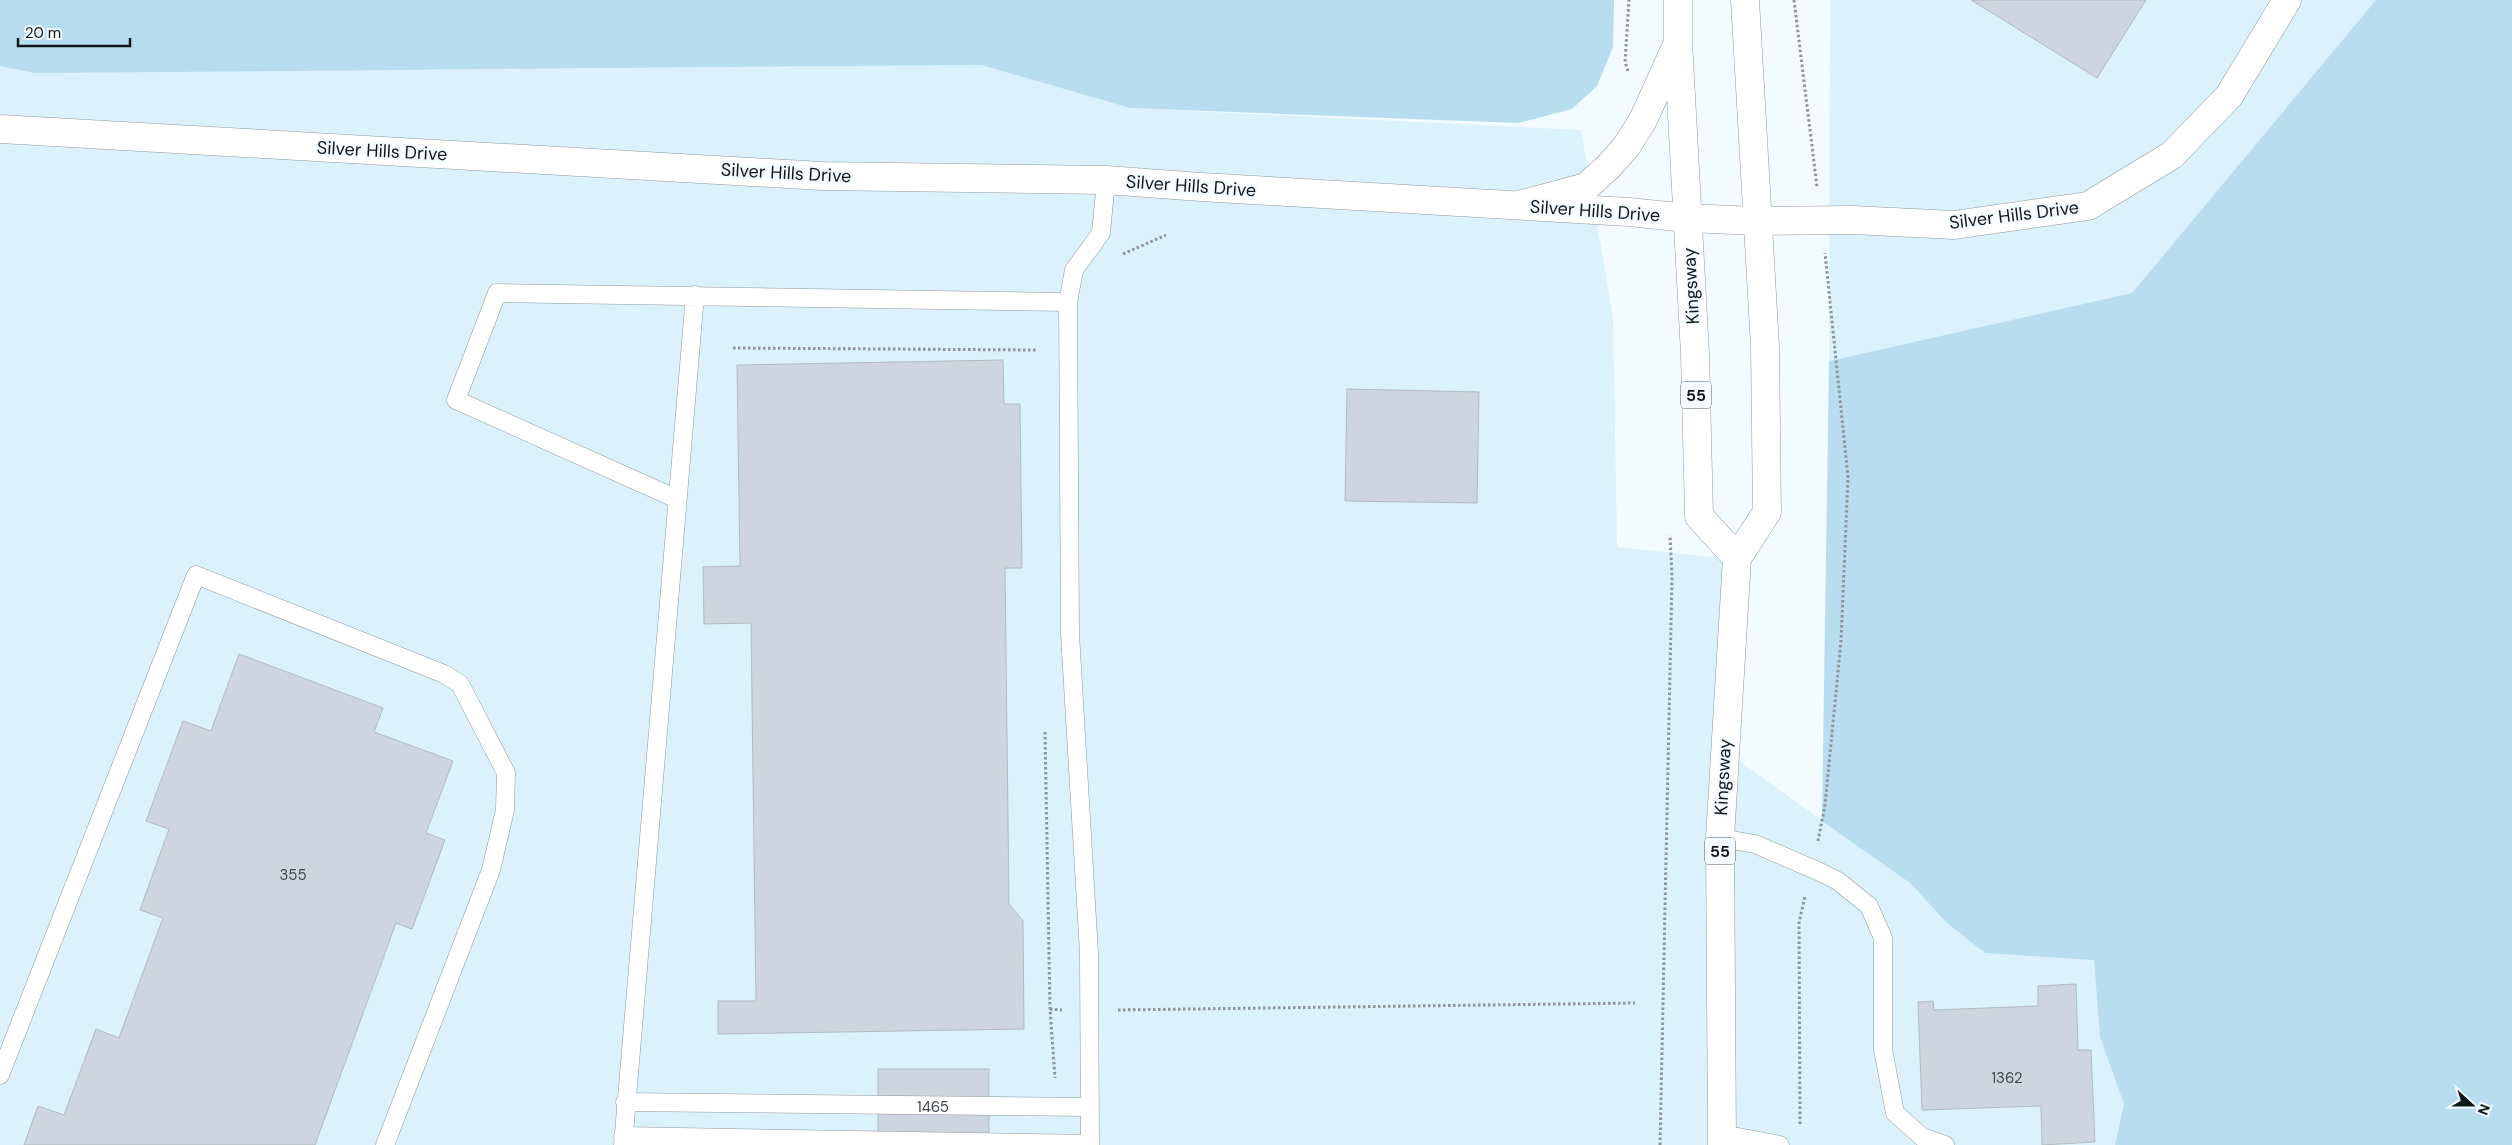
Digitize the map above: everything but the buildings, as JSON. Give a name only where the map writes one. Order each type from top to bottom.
[{"type":"street","name":"Kingsway","points":[[1678,0],[1678,41],[1695,354],[1699,516],[1736,558],[1720,838],[1722,1139]]},
{"type":"street","points":[[1736,558],[1767,512],[1765,347],[1745,0]]},
{"type":"street","name":"Silver Hills Drive","points":[[0,129],[822,176],[1106,180],[1210,188],[1630,212],[1687,218],[1757,221],[1852,220],[1954,225],[2088,206],[2172,156],[2229,96],[2288,0]]},
{"type":"street","points":[[1519,205],[1586,188],[1626,147],[1643,120],[1678,41]]},
{"type":"lane","points":[[695,295],[623,1141],[1090,1144],[1089,953],[1070,634],[1068,302],[1074,270],[1101,233],[1106,180]]},
{"type":"lane","points":[[677,499],[456,400],[497,293],[1068,302]]},
{"type":"lane","points":[[0,1075],[196,575],[444,674],[460,684],[506,772],[505,810],[491,870],[386,1145]]},
{"type":"lane","points":[[1720,838],[1755,844],[1812,869],[1838,881],[1869,906],[1882,938],[1884,1049],[1895,1112],[1922,1137],[1945,1145]]},
{"type":"lane","points":[[625,1102],[1089,1107]]},
{"type":"lane","points":[[1722,1139],[1780,1145]]},
{"type":"path","points":[[1629,0],[1625,62],[1643,120]]},
{"type":"path","points":[[1794,0],[1821,221],[1848,477],[1839,660],[1825,805],[1799,923],[1800,1126]]},
{"type":"path","points":[[733,348],[1037,350]]},
{"type":"path","points":[[1660,1145],[1672,577],[1670,528]]},
{"type":"path","points":[[1050,1009],[1089,1011],[1635,1003]]},
{"type":"shaded area","points":[[0,0],[1614,0],[1613,47],[1597,86],[1572,109],[1518,123],[1130,108],[981,65],[35,73],[0,66]]},
{"type":"shaded area","points":[[1830,0],[2376,0],[2132,293],[1829,361]]},
{"type":"shaded area","points":[[2376,0],[2512,0],[2512,1145],[2115,1145],[2124,1104],[2100,1037],[2094,960],[1985,953],[1947,923],[1910,883],[1822,821],[1829,361],[2132,293]]},
{"type":"shaded area","points":[[0,42],[419,70],[981,65],[1130,108],[1581,130],[1613,317],[1617,547],[1722,558],[1722,749],[1910,883],[1947,923],[1985,953],[2094,959],[2100,1037],[2124,1104],[2115,1145],[0,1145]]}]
